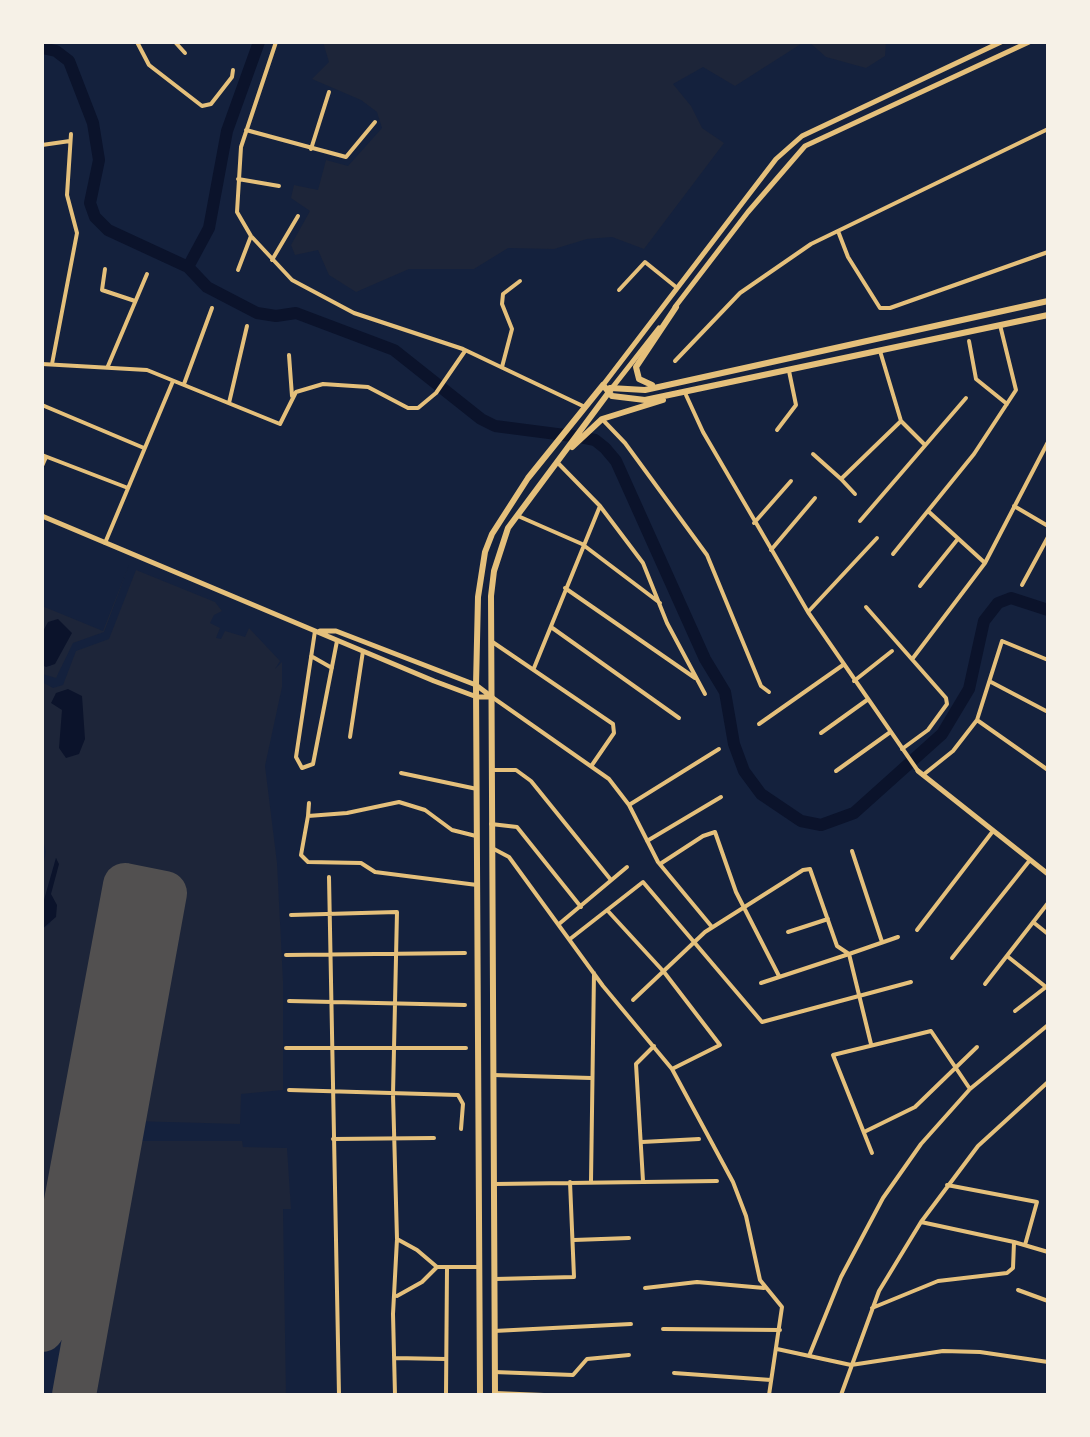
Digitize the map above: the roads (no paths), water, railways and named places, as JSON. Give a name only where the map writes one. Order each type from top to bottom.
[{"type":"main road","points":[[495,1394],[491,641],[494,571],[501,546],[516,515],[588,425],[606,389],[676,287],[776,159],[802,136],[1001,42]]},
{"type":"main road","points":[[480,1395],[476,685],[478,597],[485,552],[503,512],[549,451],[676,307],[756,202],[805,146],[1029,42]]},
{"type":"main road","points":[[606,389],[628,391],[667,384],[1048,301]]},
{"type":"main road","points":[[667,384],[645,384],[637,375],[636,367],[676,307]]},
{"type":"main road","points":[[606,389],[620,399],[645,400],[1048,315]]},
{"type":"main road","points":[[588,425],[713,387]]},
{"type":"main road","points":[[42,516],[337,641],[477,697],[492,697]]},
{"type":"main road","points":[[315,631],[336,631],[476,685],[492,697]]},
{"type":"main road","points":[[920,773],[1045,872]]},
{"type":"main road","points":[[479,1267],[494,1266]]},
{"type":"street","points":[[137,42],[149,65],[202,106],[211,104],[232,77],[233,70]]},
{"type":"street","points":[[175,42],[185,53]]},
{"type":"street","points":[[276,42],[246,130],[238,179],[237,212],[251,236],[292,280],[354,313],[466,350],[583,410]]},
{"type":"street","points":[[311,149],[329,92]]},
{"type":"street","points":[[246,130],[346,157],[375,122]]},
{"type":"street","points":[[675,361],[759,277],[838,231],[1048,129]]},
{"type":"street","points":[[52,364],[77,233],[67,195],[71,134]]},
{"type":"street","points":[[42,145],[70,141]]},
{"type":"street","points":[[238,179],[279,186]]},
{"type":"street","points":[[272,260],[298,216]]},
{"type":"street","points":[[838,231],[848,257],[880,308],[890,308],[1048,252]]},
{"type":"street","points":[[238,270],[251,236]]},
{"type":"street","points":[[619,290],[645,262],[676,287]]},
{"type":"street","points":[[105,269],[102,290],[135,301]]},
{"type":"street","points":[[108,366],[147,274]]},
{"type":"street","points":[[502,367],[512,329],[502,304],[503,294],[520,281]]},
{"type":"street","points":[[183,385],[212,308]]},
{"type":"street","points":[[893,554],[1007,404],[1016,382],[1000,325]]},
{"type":"street","points":[[229,403],[247,326]]},
{"type":"street","points":[[969,341],[976,379],[1007,404]]},
{"type":"street","points":[[292,398],[308,387],[354,384],[381,390],[413,409],[436,393],[466,350]]},
{"type":"street","points":[[880,351],[901,421],[925,445]]},
{"type":"street","points":[[42,364],[147,370],[280,424],[292,398],[289,355]]},
{"type":"street","points":[[777,430],[796,405],[789,371]]},
{"type":"street","points":[[105,543],[173,381]]},
{"type":"street","points":[[686,395],[754,523],[808,612],[920,773],[953,751],[977,720],[1002,641],[1048,660]]},
{"type":"street","points":[[860,521],[966,398]]},
{"type":"street","points":[[42,405],[144,448]]},
{"type":"street","points":[[602,419],[625,443],[707,555],[761,686],[769,692]]},
{"type":"street","points":[[841,479],[901,421]]},
{"type":"street","points":[[913,658],[985,563],[1048,442]]},
{"type":"street","points":[[813,454],[855,494]]},
{"type":"street","points":[[42,466],[44,456],[128,488]]},
{"type":"street","points":[[558,460],[600,506],[643,563],[705,694]]},
{"type":"street","points":[[754,523],[791,481]]},
{"type":"street","points":[[771,550],[815,498]]},
{"type":"street","points":[[534,668],[600,506]]},
{"type":"street","points":[[1014,506],[1048,526]]},
{"type":"street","points":[[928,511],[985,563]]},
{"type":"street","points":[[516,515],[582,544],[660,603]]},
{"type":"street","points":[[1022,585],[1048,537]]},
{"type":"street","points":[[808,612],[877,538]]},
{"type":"street","points":[[920,586],[957,540]]},
{"type":"street","points":[[565,588],[697,680]]},
{"type":"street","points":[[866,607],[913,658],[947,704],[928,730],[902,749]]},
{"type":"street","points":[[551,627],[679,718]]},
{"type":"street","points":[[315,631],[296,757],[302,768],[313,764],[337,641]]},
{"type":"street","points":[[491,641],[613,724],[614,733],[592,765]]},
{"type":"street","points":[[350,737],[363,651]]},
{"type":"street","points":[[854,681],[892,651]]},
{"type":"street","points":[[311,656],[332,668]]},
{"type":"street","points":[[759,724],[843,665]]},
{"type":"street","points":[[991,682],[1048,712]]},
{"type":"street","points":[[492,697],[592,765],[629,805],[660,864],[712,927]]},
{"type":"street","points":[[821,733],[867,700]]},
{"type":"street","points":[[977,720],[1048,770]]},
{"type":"street","points":[[836,771],[890,732]]},
{"type":"street","points":[[629,805],[719,749]]},
{"type":"street","points":[[491,770],[521,771],[564,819],[611,880]]},
{"type":"street","points":[[401,773],[477,789]]},
{"type":"street","points":[[647,841],[721,797]]},
{"type":"street","points":[[309,803],[301,855],[308,862],[361,863],[375,872],[477,885]]},
{"type":"street","points":[[308,816],[404,803],[425,810],[452,830],[477,836]]},
{"type":"street","points":[[491,824],[517,827],[581,907]]},
{"type":"street","points":[[660,864],[713,831],[742,907],[779,976]]},
{"type":"street","points":[[917,930],[993,831]]},
{"type":"street","points":[[492,848],[509,857],[594,973],[672,1069],[740,1198],[764,1288],[782,1307],[769,1395]]},
{"type":"street","points":[[852,851],[882,942]]},
{"type":"street","points":[[952,958],[1031,859]]},
{"type":"street","points":[[1045,872],[1048,864]]},
{"type":"street","points":[[559,924],[627,867]]},
{"type":"street","points":[[633,1000],[712,927],[807,868],[812,873],[837,946],[849,954],[871,1044]]},
{"type":"street","points":[[329,877],[339,1395]]},
{"type":"street","points":[[570,939],[643,882],[762,1022],[911,982]]},
{"type":"street","points":[[985,984],[1048,903]]},
{"type":"street","points":[[607,910],[664,972],[720,1045],[672,1069]]},
{"type":"street","points":[[291,915],[397,912],[393,1094],[397,1239],[397,1297],[393,1314],[395,1395]]},
{"type":"street","points":[[788,932],[828,919]]},
{"type":"street","points":[[1033,922],[1048,934]]},
{"type":"street","points":[[761,983],[898,937]]},
{"type":"street","points":[[286,955],[465,953]]},
{"type":"street","points":[[1007,956],[1046,987],[1015,1011]]},
{"type":"street","points":[[591,1181],[594,973]]},
{"type":"street","points":[[289,1001],[465,1005]]},
{"type":"street","points":[[809,1356],[841,1277],[883,1198],[921,1144],[970,1089],[1048,1025]]},
{"type":"street","points":[[872,1153],[833,1055],[931,1031],[970,1089]]},
{"type":"street","points":[[643,1181],[636,1064],[654,1046]]},
{"type":"street","points":[[864,1132],[915,1107],[977,1047]]},
{"type":"street","points":[[286,1048],[466,1048]]},
{"type":"street","points":[[493,1075],[591,1078]]},
{"type":"street","points":[[841,1395],[872,1308],[921,1222],[978,1146],[1048,1082]]},
{"type":"street","points":[[289,1090],[458,1095],[463,1104],[461,1129]]},
{"type":"street","points":[[333,1139],[434,1138]]},
{"type":"street","points":[[642,1142],[699,1139]]},
{"type":"street","points":[[494,1184],[717,1181]]},
{"type":"street","points":[[494,1279],[574,1277],[570,1182]]},
{"type":"street","points":[[947,1185],[1037,1202],[1025,1245]]},
{"type":"street","points":[[921,1222],[1048,1252]]},
{"type":"street","points":[[574,1240],[629,1238]]},
{"type":"street","points":[[397,1239],[417,1250],[437,1267],[479,1267]]},
{"type":"street","points":[[872,1308],[938,1281],[1007,1273],[1013,1268],[1014,1242]]},
{"type":"street","points":[[397,1297],[422,1282],[437,1267]]},
{"type":"street","points":[[446,1395],[447,1268]]},
{"type":"street","points":[[645,1288],[697,1282],[764,1288]]},
{"type":"street","points":[[1018,1290],[1048,1301]]},
{"type":"street","points":[[494,1331],[631,1324]]},
{"type":"street","points":[[663,1329],[780,1330]]},
{"type":"street","points":[[777,1349],[851,1365],[943,1351],[980,1352],[1048,1362]]},
{"type":"street","points":[[494,1372],[573,1375],[587,1359],[629,1355]]},
{"type":"street","points":[[394,1358],[446,1359]]},
{"type":"street","points":[[674,1373],[771,1380]]},
{"type":"street","points":[[495,1394],[544,1395]]},
{"type":"waterway","points":[[188,267],[209,228],[227,131],[259,42]]},
{"type":"waterway","points":[[42,48],[56,51],[69,61],[93,123],[99,160],[90,203],[95,217],[108,230],[188,267],[207,287],[257,313],[276,316],[296,313],[394,350],[481,419],[495,426],[580,437],[595,440],[605,448],[616,461],[705,659],[725,692],[734,744],[744,771],[761,794],[801,821],[821,825],[854,813],[942,734],[969,689],[984,621],[998,603],[1011,598],[1048,610]]}]
